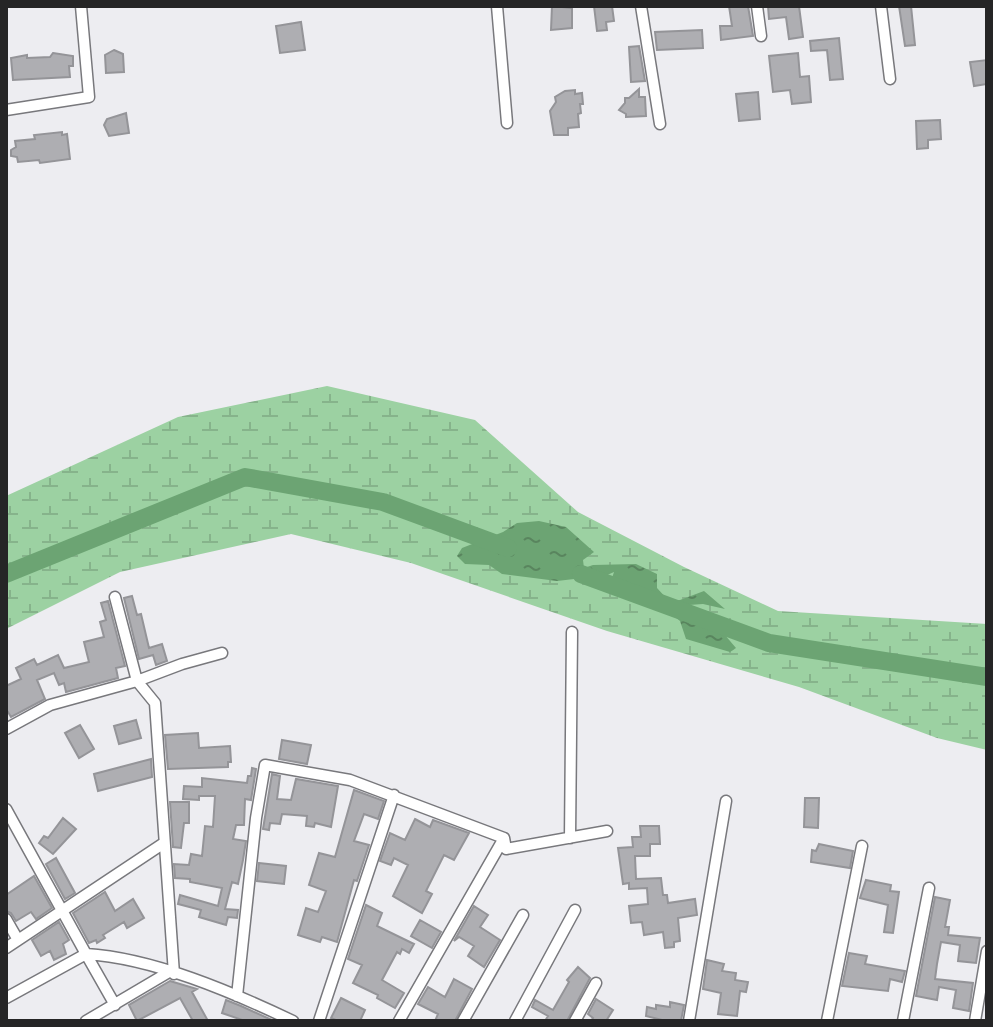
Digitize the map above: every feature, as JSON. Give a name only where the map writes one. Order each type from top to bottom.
[{"type":"street","points":[[6,110],[89,97],[81,6]]},
{"type":"street","points":[[497,6],[507,123]]},
{"type":"street","points":[[641,6],[660,124]]},
{"type":"street","points":[[757,6],[761,36]]},
{"type":"street","points":[[881,6],[890,79]]},
{"type":"street","points":[[115,597],[137,681],[155,703],[172,973]]},
{"type":"street","points":[[570,838],[572,632]]},
{"type":"street","points":[[6,729],[50,705],[222,653]]},
{"type":"street","points":[[237,996],[256,818],[265,765],[350,780],[504,838]]},
{"type":"street","points":[[319,1021],[394,795]]},
{"type":"street","points":[[689,1021],[726,801]]},
{"type":"street","points":[[6,809],[115,1005]]},
{"type":"street","points":[[504,838],[506,849],[607,831]]},
{"type":"street","points":[[399,1021],[504,838]]},
{"type":"street","points":[[6,948],[164,843]]},
{"type":"street","points":[[827,1021],[862,846]]},
{"type":"street","points":[[903,1021],[929,888]]},
{"type":"street","points":[[515,1021],[575,910]]},
{"type":"street","points":[[463,1021],[523,915]]},
{"type":"street","points":[[6,919],[18,940]]},
{"type":"street","points":[[975,1021],[987,951]]},
{"type":"street","points":[[6,998],[86,954],[109,955],[237,996],[289,1020]]},
{"type":"street","points":[[86,1021],[172,973]]},
{"type":"street","points":[[575,1021],[596,983]]},
{"type":"green space","points":[[327,386],[475,420],[578,512],[778,611],[987,624],[987,750],[937,738],[799,687],[607,631],[411,563],[291,534],[120,572],[6,629],[6,496],[178,417]]},
{"type":"water","points":[[539,521],[566,527],[594,552],[583,560],[584,568],[636,564],[657,574],[657,588],[669,601],[704,591],[725,609],[703,604],[689,605],[690,612],[701,620],[709,618],[713,621],[736,648],[730,652],[686,639],[680,621],[647,594],[634,591],[620,593],[609,587],[614,572],[605,576],[604,584],[583,578],[557,581],[502,574],[489,565],[465,564],[457,556],[462,548],[503,532],[517,523]]},
{"type":"building","points":[[552,6],[572,8],[572,28],[551,30]]},
{"type":"building","points":[[594,6],[612,6],[614,21],[606,22],[607,30],[597,31]]},
{"type":"building","points":[[729,6],[748,6],[753,36],[721,40],[720,26],[732,26]]},
{"type":"building","points":[[768,6],[799,6],[803,37],[789,39],[786,17],[769,19]]},
{"type":"building","points":[[899,6],[911,6],[915,45],[905,46]]},
{"type":"building","points":[[301,22],[305,50],[280,53],[276,26]]},
{"type":"building","points":[[702,30],[703,48],[657,50],[655,32]]},
{"type":"building","points":[[839,38],[843,79],[830,80],[827,50],[811,51],[810,41]]},
{"type":"building","points":[[639,46],[645,81],[631,82],[629,47]]},
{"type":"building","points":[[114,50],[123,54],[124,72],[106,73],[105,55]]},
{"type":"building","points":[[53,53],[73,56],[73,66],[69,66],[70,77],[13,80],[11,58],[27,55],[27,58],[50,57]]},
{"type":"building","points":[[798,53],[800,77],[809,76],[811,102],[792,104],[790,90],[773,92],[769,56]]},
{"type":"building","points":[[987,60],[987,84],[974,86],[970,62]]},
{"type":"building","points":[[639,89],[639,97],[645,97],[646,116],[626,117],[619,110],[625,98]]},
{"type":"building","points":[[575,90],[575,94],[582,93],[579,127],[568,128],[568,135],[554,135],[550,111],[556,102],[555,97]]},
{"type":"building","points":[[758,92],[760,119],[739,121],[736,94]]},
{"type":"building","points":[[126,113],[129,133],[109,136],[104,125],[107,119]]},
{"type":"building","points":[[940,120],[941,139],[928,140],[928,148],[917,149],[916,121]]},
{"type":"building","points":[[62,132],[62,135],[67,134],[70,159],[18,162],[17,157],[11,156],[11,150],[16,147],[15,141]]},
{"type":"building","points":[[132,596],[137,615],[141,614],[149,648],[162,644],[167,661],[156,665],[153,655],[139,659],[124,598]]},
{"type":"building","points":[[108,601],[125,666],[116,668],[118,678],[66,692],[64,683],[59,685],[54,673],[37,680],[45,699],[11,717],[6,713],[6,686],[21,679],[16,668],[34,659],[37,665],[58,655],[64,668],[89,662],[84,642],[104,637],[100,622],[106,620],[101,603]]},
{"type":"building","points":[[136,720],[141,738],[119,744],[114,726]]},
{"type":"building","points":[[80,725],[94,749],[79,758],[65,733]]},
{"type":"building","points":[[198,733],[199,748],[230,746],[231,762],[228,762],[228,767],[168,769],[165,735]]},
{"type":"building","points":[[282,740],[311,745],[307,764],[279,759]]},
{"type":"building","points":[[151,759],[152,777],[98,791],[94,774]]},
{"type":"building","points":[[252,768],[256,769],[251,800],[245,799],[244,825],[236,825],[233,839],[246,841],[243,860],[238,884],[232,882],[225,909],[238,910],[237,918],[228,917],[226,925],[199,917],[201,910],[178,904],[180,895],[218,906],[222,888],[175,878],[174,864],[189,865],[191,854],[202,856],[205,826],[213,827],[215,796],[199,796],[199,800],[183,799],[184,786],[202,787],[202,778],[247,783]]},
{"type":"building","points":[[272,774],[280,776],[277,799],[291,800],[296,779],[338,786],[331,827],[315,823],[314,827],[306,826],[307,816],[282,814],[280,824],[270,823],[269,830],[263,829]]},
{"type":"building","points":[[354,790],[384,801],[378,819],[364,814],[354,841],[369,845],[357,881],[354,880],[337,942],[322,937],[320,942],[298,935],[306,908],[318,912],[326,891],[309,885],[319,853],[335,857]]},
{"type":"building","points":[[805,798],[819,798],[818,828],[804,827]]},
{"type":"building","points":[[170,802],[189,802],[189,823],[184,823],[181,848],[173,847]]},
{"type":"building","points":[[63,818],[76,829],[53,854],[39,843],[44,836],[48,838]]},
{"type":"building","points":[[415,819],[430,827],[433,820],[469,833],[454,860],[444,855],[426,891],[432,894],[422,913],[393,896],[408,865],[394,858],[391,865],[380,861],[390,833],[405,840]]},
{"type":"building","points":[[640,826],[659,826],[660,844],[650,844],[650,856],[635,856],[636,879],[661,878],[663,895],[667,895],[668,903],[695,899],[697,915],[678,918],[680,941],[674,942],[674,947],[665,948],[663,932],[644,935],[642,922],[631,923],[629,906],[648,904],[647,888],[629,889],[629,883],[623,884],[618,848],[633,847],[632,837],[641,837]]},
{"type":"building","points":[[819,844],[853,851],[850,868],[811,862],[812,850],[816,851]]},
{"type":"building","points":[[56,858],[75,893],[65,899],[46,864]]},
{"type":"building","points":[[259,863],[286,866],[284,884],[257,881]]},
{"type":"building","points":[[34,876],[52,908],[36,919],[31,912],[16,921],[6,911],[6,895]]},
{"type":"building","points":[[866,880],[891,885],[890,891],[899,892],[893,933],[884,932],[888,905],[860,898]]},
{"type":"building","points":[[105,892],[115,911],[133,899],[144,918],[127,928],[124,922],[103,935],[105,938],[97,943],[96,940],[89,943],[73,913]]},
{"type":"building","points":[[935,897],[950,900],[945,927],[949,927],[948,935],[980,938],[976,963],[958,961],[960,945],[941,942],[937,964],[935,979],[973,983],[969,1011],[953,1008],[956,990],[939,987],[937,1000],[916,996]]},
{"type":"building","points":[[366,905],[382,913],[377,926],[414,944],[409,953],[402,949],[400,954],[397,952],[382,980],[404,993],[395,1008],[377,998],[378,995],[353,983],[362,965],[348,959]]},
{"type":"building","points":[[474,906],[488,915],[480,927],[500,940],[484,967],[468,956],[474,946],[459,937],[454,941]]},
{"type":"building","points":[[420,920],[441,932],[432,948],[411,936]]},
{"type":"building","points":[[59,922],[69,940],[63,944],[66,954],[54,960],[50,951],[41,956],[32,940]]},
{"type":"building","points":[[849,953],[867,956],[865,964],[905,971],[902,982],[890,979],[888,991],[842,986]]},
{"type":"building","points":[[707,960],[724,964],[722,971],[736,973],[735,980],[748,982],[746,992],[740,991],[737,1016],[718,1014],[721,993],[703,989]]},
{"type":"building","points":[[578,967],[590,978],[567,1021],[545,1021],[548,1016],[532,1007],[535,1000],[553,1010],[569,982],[567,980]]},
{"type":"building","points":[[454,979],[472,989],[455,1021],[435,1021],[438,1014],[418,1004],[428,987],[445,997]]},
{"type":"building","points":[[170,981],[197,989],[192,992],[208,1021],[193,1021],[180,998],[137,1021],[129,1005]]},
{"type":"building","points":[[341,998],[365,1010],[360,1021],[331,1018]]},
{"type":"building","points":[[596,999],[613,1010],[606,1021],[591,1021],[593,1018],[588,1014]]},
{"type":"building","points":[[226,1000],[274,1021],[245,1021],[222,1013]]},
{"type":"building","points":[[670,1002],[684,1005],[681,1021],[646,1016],[647,1007],[670,1007]]},
{"type":"waterway","points":[[6,574],[245,477],[383,502],[508,548]]},
{"type":"waterway","points":[[581,574],[769,643],[987,677]]}]
